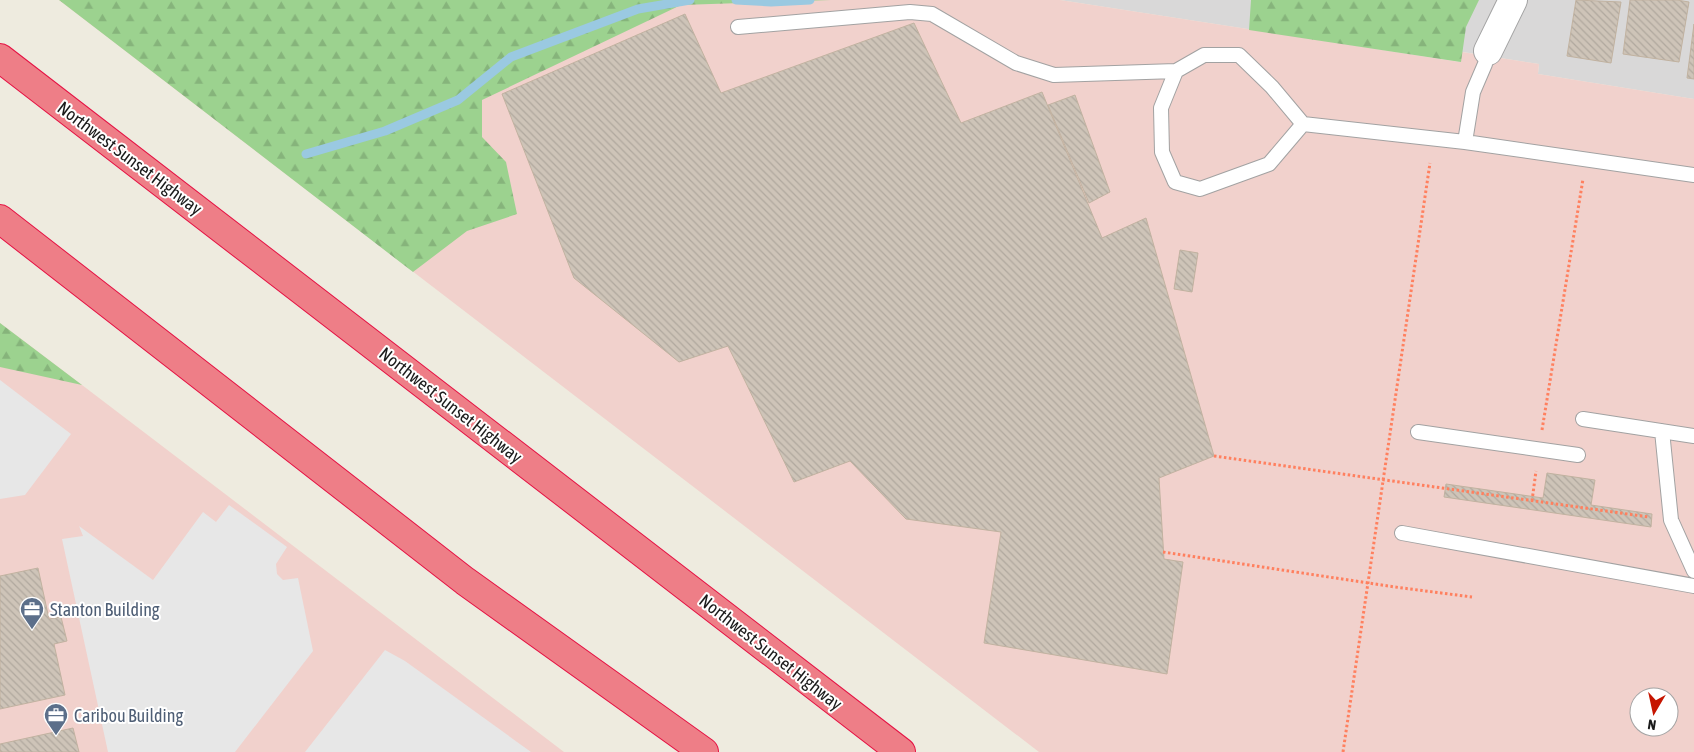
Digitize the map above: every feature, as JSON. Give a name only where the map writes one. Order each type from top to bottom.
[{"type":"highway","name":"Northwest Sunset Highway","points":[[0,58],[901,752]]},
{"type":"highway","points":[[0,218],[465,581],[704,752]]},
{"type":"street","points":[[1488,51],[1513,0]]},
{"type":"lane","points":[[738,27],[910,12],[932,14],[1016,63],[1054,75],[1176,71],[1204,54],[1239,55],[1272,87],[1303,124],[1465,142],[1694,175]]},
{"type":"lane","points":[[1465,142],[1473,92],[1485,64],[1488,51]]},
{"type":"lane","points":[[1176,71],[1161,108],[1162,152],[1175,182],[1200,190],[1268,164],[1303,124]]},
{"type":"lane","points":[[1583,419],[1694,436]]},
{"type":"lane","points":[[1662,431],[1671,520],[1694,571]]},
{"type":"lane","points":[[1418,432],[1578,455]]},
{"type":"lane","points":[[1402,533],[1694,586]]},
{"type":"path","points":[[1532,501],[1586,159]]},
{"type":"path","points":[[1343,752],[1430,162]]},
{"type":"path","points":[[1214,456],[1671,520]]},
{"type":"path","points":[[1163,552],[1472,597]]},
{"type":"shaded area","points":[[59,0],[1060,0],[1460,62],[1462,52],[1539,64],[1538,74],[1694,99],[1694,752],[1039,752]]},
{"type":"shaded area","points":[[1060,0],[1694,0],[1694,99],[1538,74],[1539,64],[1463,52],[1461,62]]},
{"type":"shaded area","points":[[0,323],[82,385],[564,752],[0,752]]},
{"type":"shaded area","points":[[0,380],[71,434],[25,495],[0,499]]},
{"type":"shaded area","points":[[229,505],[287,547],[276,564],[277,574],[283,580],[298,578],[313,651],[235,752],[108,752],[62,539],[83,536],[79,526],[153,580],[203,512],[216,522]]},
{"type":"shaded area","points":[[385,650],[405,661],[531,752],[305,752]]},
{"type":"green space","points":[[59,0],[831,0],[681,5],[482,100],[482,137],[506,162],[517,214],[467,231],[413,272]]},
{"type":"green space","points":[[1251,0],[1479,0],[1466,27],[1461,62],[1249,30]]},
{"type":"green space","points":[[0,323],[82,385],[0,367]]},
{"type":"building","points":[[1576,0],[1621,2],[1611,63],[1567,56]]},
{"type":"building","points":[[1630,0],[1677,0],[1689,2],[1679,62],[1623,54]]},
{"type":"building","points":[[685,14],[721,93],[914,23],[961,123],[1042,92],[1102,238],[1146,218],[1214,456],[1159,478],[1164,559],[1183,562],[1167,674],[984,643],[1001,532],[906,519],[850,461],[794,482],[728,346],[679,362],[574,278],[502,94]]},
{"type":"building","points":[[1694,24],[1694,79],[1687,78]]},
{"type":"building","points":[[1075,95],[1110,192],[1089,203],[1048,105]]},
{"type":"building","points":[[1180,250],[1198,253],[1192,292],[1174,289]]},
{"type":"building","points":[[1547,473],[1595,480],[1591,505],[1652,514],[1651,527],[1444,497],[1446,484],[1543,498]]},
{"type":"building","name":"Stanton Building","points":[[38,568],[49,619],[61,617],[67,641],[54,644],[65,695],[0,709],[0,576]]},
{"type":"building","name":"Caribou Building","points":[[73,728],[79,752],[0,752],[0,744]]},
{"type":"waterway","points":[[306,154],[385,131],[458,100],[511,57],[638,9],[690,0]]},
{"type":"waterway","points":[[736,0],[771,2],[810,0]]},
{"type":"place","name":"Stanton Building","points":[[32,630]]},
{"type":"place","name":"Caribou Building","points":[[56,736]]}]
